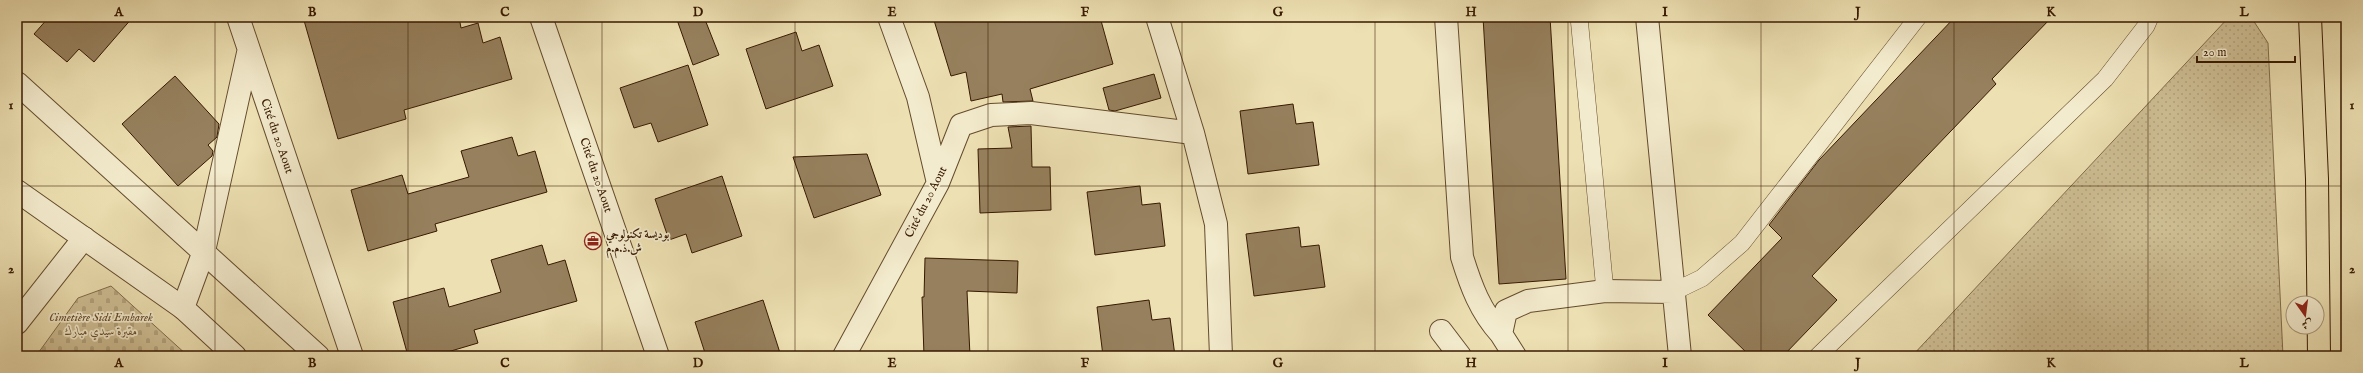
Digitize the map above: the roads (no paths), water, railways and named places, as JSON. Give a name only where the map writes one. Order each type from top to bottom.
[{"type":"main road","points":[[2310,17],[2317,179],[2319,356]]},
{"type":"street","name":"Cité du 20 Aout","points":[[238,17],[352,356]]},
{"type":"street","name":"Cité du 20 Aout","points":[[541,17],[658,356]]},
{"type":"street","points":[[889,17],[918,98],[938,183]]},
{"type":"street","points":[[1158,17],[1193,133],[1216,224],[1221,356]]},
{"type":"street","points":[[1446,17],[1462,257],[1473,293],[1489,320],[1502,334],[1515,356]]},
{"type":"street","points":[[1647,17],[1680,356]]},
{"type":"street","points":[[183,308],[204,251],[249,52]]},
{"type":"street","points":[[17,83],[318,356]]},
{"type":"street","name":"Cité du 20 Aout","points":[[844,356],[938,183],[960,125],[991,115],[1031,113],[1193,133]]},
{"type":"street","points":[[17,191],[183,308],[235,356]]},
{"type":"street","points":[[17,323],[84,238]]},
{"type":"street","points":[[1502,334],[1506,311],[1528,301],[1605,291],[1673,292]]},
{"type":"street","points":[[1441,331],[1460,356]]},
{"type":"lane","points":[[1579,17],[1605,291]]},
{"type":"lane","points":[[1673,292],[1702,278],[1742,243],[1918,17]]},
{"type":"lane","points":[[1818,356],[2105,80],[2146,26],[2150,17]]},
{"type":"place","name":"بوديسة تكنولوجي ش.ذ.م.م","points":[[593,241]]},
{"type":"park label","name":"Cimetière Sidi Embarek مقبرة سيدي مبارك","points":[[101,324]]}]
